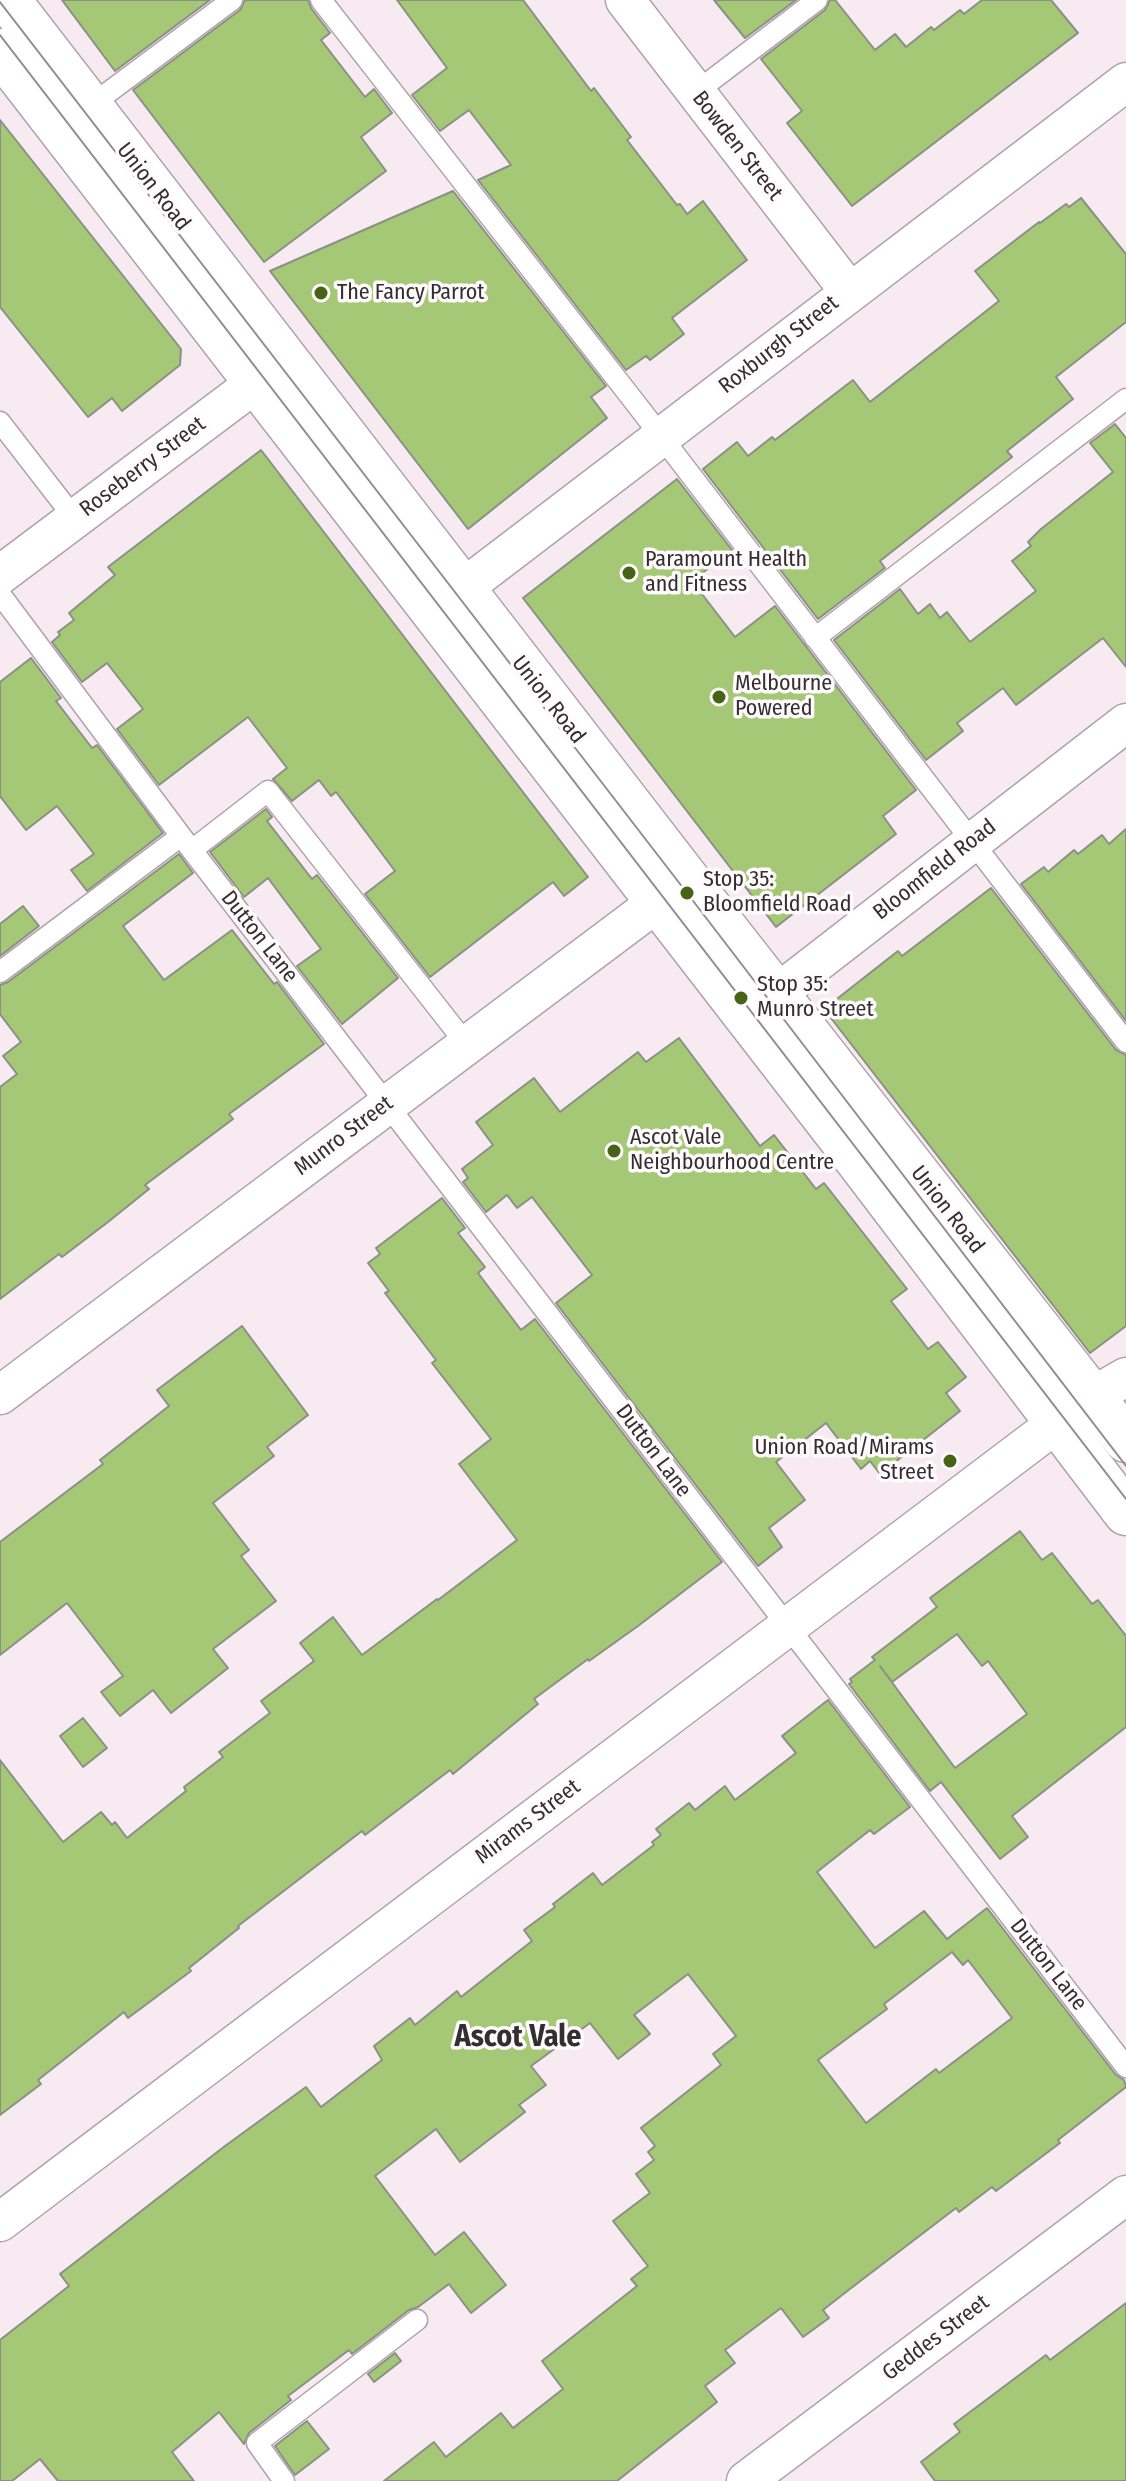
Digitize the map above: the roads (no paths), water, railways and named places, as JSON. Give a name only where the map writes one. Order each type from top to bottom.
[{"type":"street","name":"Union Road","points":[[8,0],[90,106],[272,371],[761,1006],[862,1166],[1126,1513]]},
{"type":"street","name":"Bowden Street","points":[[625,0],[849,291]]},
{"type":"street","name":"Union Road","points":[[0,51],[272,371]]},
{"type":"street","name":"Roxburgh Street","points":[[447,600],[1126,82]]},
{"type":"street","name":"Roseberry Street","points":[[0,575],[272,371]]},
{"type":"street","name":"Bloomfield Road","points":[[761,1006],[1126,723]]},
{"type":"street","name":"Munro Street","points":[[0,1395],[673,890]]},
{"type":"street","name":"Union Road","points":[[761,1006],[1109,1387],[1126,1440]]},
{"type":"street","points":[[1057,1423],[1109,1387]]},
{"type":"street","name":"Mirams Street","points":[[0,2222],[1057,1423]]},
{"type":"street","name":"Geddes Street","points":[[746,2481],[1126,2195]]},
{"type":"lane","points":[[90,106],[232,0]]},
{"type":"lane","points":[[321,0],[661,436],[1126,1042]]},
{"type":"lane","points":[[696,92],[817,0]]},
{"type":"lane","points":[[815,638],[1126,399]]},
{"type":"lane","points":[[0,422],[75,519]]},
{"type":"lane","name":"Dutton Lane","points":[[0,594],[186,843],[1126,2067]]},
{"type":"lane","points":[[0,972],[186,843],[268,791],[467,1045]]},
{"type":"lane","points":[[284,2481],[257,2443],[417,2320]]},
{"type":"tram line","points":[[0,2],[1126,1466]]},
{"type":"tram line","points":[[0,35],[1126,1499]]},
{"type":"place","name":"The Fancy Parrot","points":[[321,293]]},
{"type":"place","name":"Paramount Health and Fitness","points":[[629,573]]},
{"type":"place","name":"Melbourne Powered","points":[[719,697]]},
{"type":"place","name":"Stop 35: Bloomfield Road","points":[[687,893]]},
{"type":"place","name":"Stop 35: Munro Street","points":[[741,998]]},
{"type":"place","name":"Ascot Vale Neighbourhood Centre","points":[[614,1151]]},
{"type":"place","name":"Union Road/Mirams Street","points":[[950,1461]]},
{"type":"district","name":"Ascot Vale","points":[[518,2038]]}]
